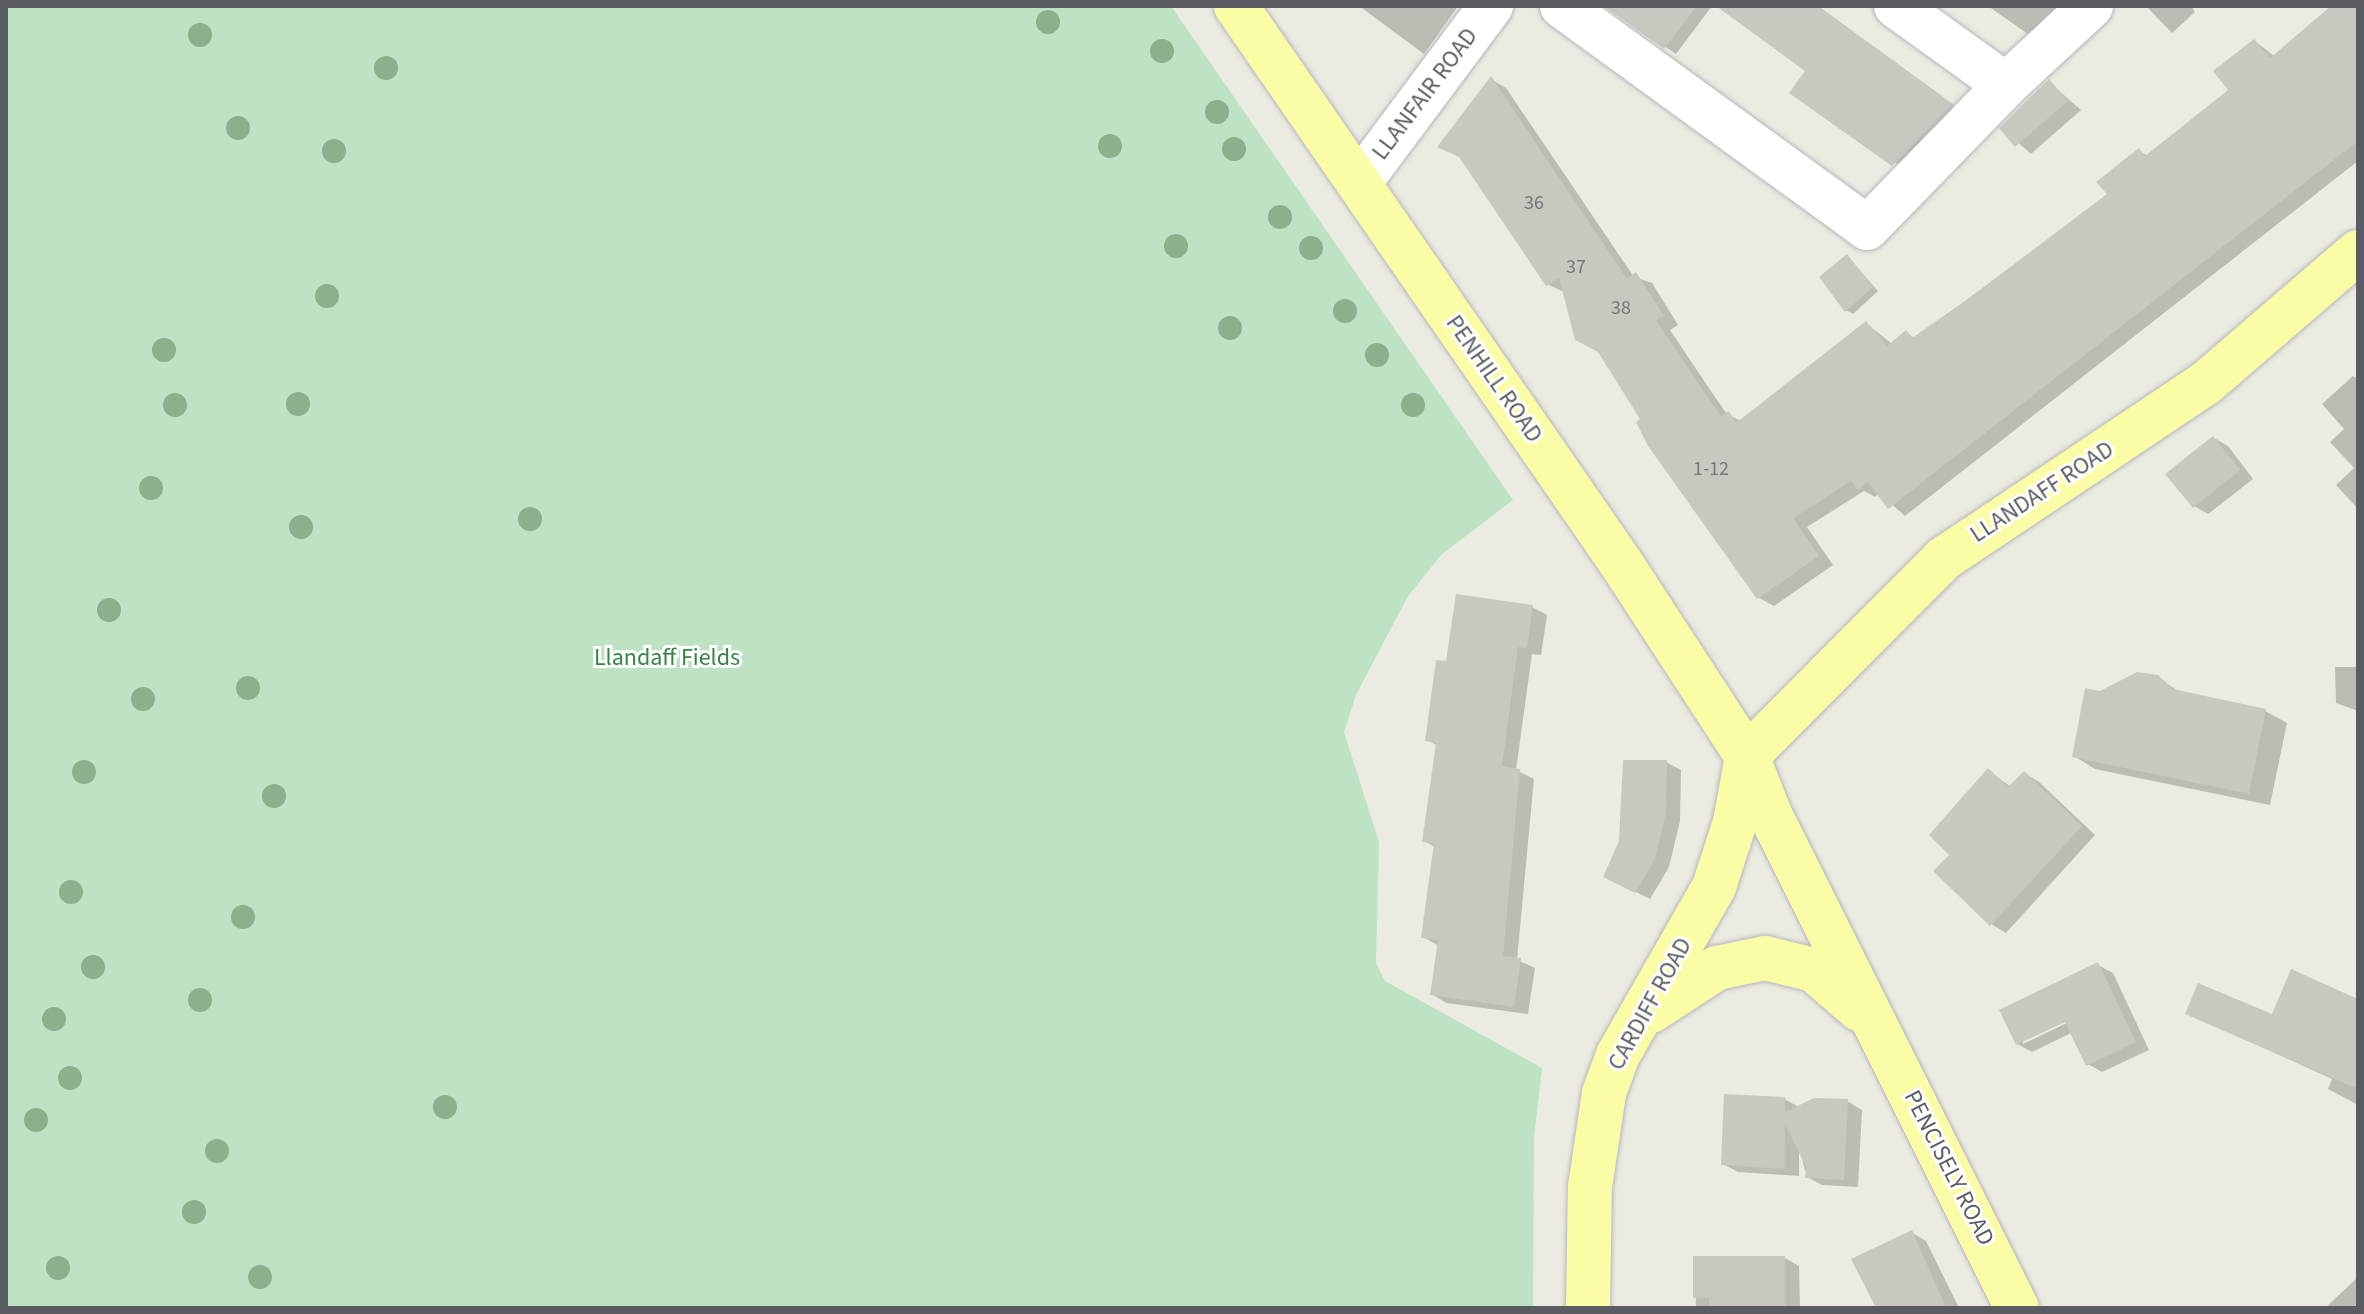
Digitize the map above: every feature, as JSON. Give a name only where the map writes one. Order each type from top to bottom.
[{"type":"main road","name":"PENHILL ROAD","points":[[1236,6],[1747,756]]},
{"type":"main road","name":"LLANDAFF ROAD","points":[[1747,756],[1943,559],[2206,383],[2358,252]]},
{"type":"main road","name":"CARDIFF ROAD","points":[[1588,1308],[1595,1134],[1618,1055],[1714,887],[1735,822],[1747,756]]},
{"type":"main road","name":"PENCISELY ROAD","points":[[1747,756],[1770,814],[2017,1308]]},
{"type":"main road","name":"PENCISELY ROAD","points":[[1640,1019],[1717,968],[1742,958],[1765,958],[1814,970],[1878,1030]]},
{"type":"street","name":"LLANFAIR ROAD","points":[[1359,183],[1491,6]]},
{"type":"street","points":[[1562,6],[1867,228],[1997,78],[2091,6]]},
{"type":"street","points":[[1896,6],[1997,78]]},
{"type":"green space","name":"Llandaff Fields","points":[[6,6],[1171,6],[1513,500],[1442,554],[1408,596],[1356,695],[1344,732],[1379,842],[1376,963],[1385,981],[1542,1068],[1534,1138],[1533,1308],[6,1308]]},
{"type":"building","points":[[1604,6],[1697,6],[1664,49]]},
{"type":"building","points":[[1716,6],[1818,6],[1953,104],[1892,166],[1789,93],[1805,71]]},
{"type":"building","points":[[2331,6],[2358,6],[2358,141],[1888,509],[1868,482],[1858,490],[1851,481],[1793,518],[1819,556],[1757,599],[1648,446],[1636,422],[1640,419],[1598,352],[1575,340],[1559,278],[1546,286],[1459,157],[1437,147],[1491,76],[1627,279],[1636,272],[1664,316],[1656,320],[1721,416],[1729,411],[1736,423],[1866,321],[1887,346],[1906,330],[1912,338],[1968,299],[2107,194],[2096,182],[2139,148],[2145,156],[2228,90],[2213,71],[2254,39],[2270,58]]},
{"type":"building","points":[[2049,79],[2068,101],[2015,147],[1999,128]]},
{"type":"building","points":[[1847,254],[1873,287],[1845,312],[1819,277]]},
{"type":"building","points":[[2213,436],[2240,470],[2193,508],[2165,474]]},
{"type":"building","points":[[1456,594],[1533,605],[1527,648],[1518,647],[1502,766],[1520,769],[1503,956],[1521,958],[1514,1007],[1430,995],[1438,940],[1421,938],[1434,843],[1422,842],[1436,743],[1425,741],[1436,660],[1446,661]]},
{"type":"building","points":[[2137,672],[2158,675],[2173,689],[2266,709],[2249,794],[2072,757],[2085,688],[2100,691]]},
{"type":"building","points":[[1623,760],[1667,760],[1666,812],[1655,859],[1635,893],[1603,877],[1619,841]]},
{"type":"building","points":[[1988,768],[2008,787],[2024,771],[2082,826],[1990,926],[1933,871],[1949,855],[1929,835]]},
{"type":"building","points":[[2098,962],[2136,1042],[2086,1066],[2065,1022],[2016,1045],[1999,1010]]},
{"type":"building","points":[[2291,969],[2358,999],[2358,1089],[2185,1014],[2198,983],[2272,1014]]},
{"type":"building","points":[[1724,1094],[1785,1097],[1785,1112],[1814,1098],[1848,1099],[1844,1180],[1805,1178],[1806,1167],[1785,1124],[1785,1169],[1721,1165]]},
{"type":"building","points":[[1912,1230],[1946,1308],[1876,1308],[1851,1259]]},
{"type":"building","points":[[1693,1256],[1785,1256],[1785,1308],[1709,1308],[1709,1298],[1693,1298]]}]
